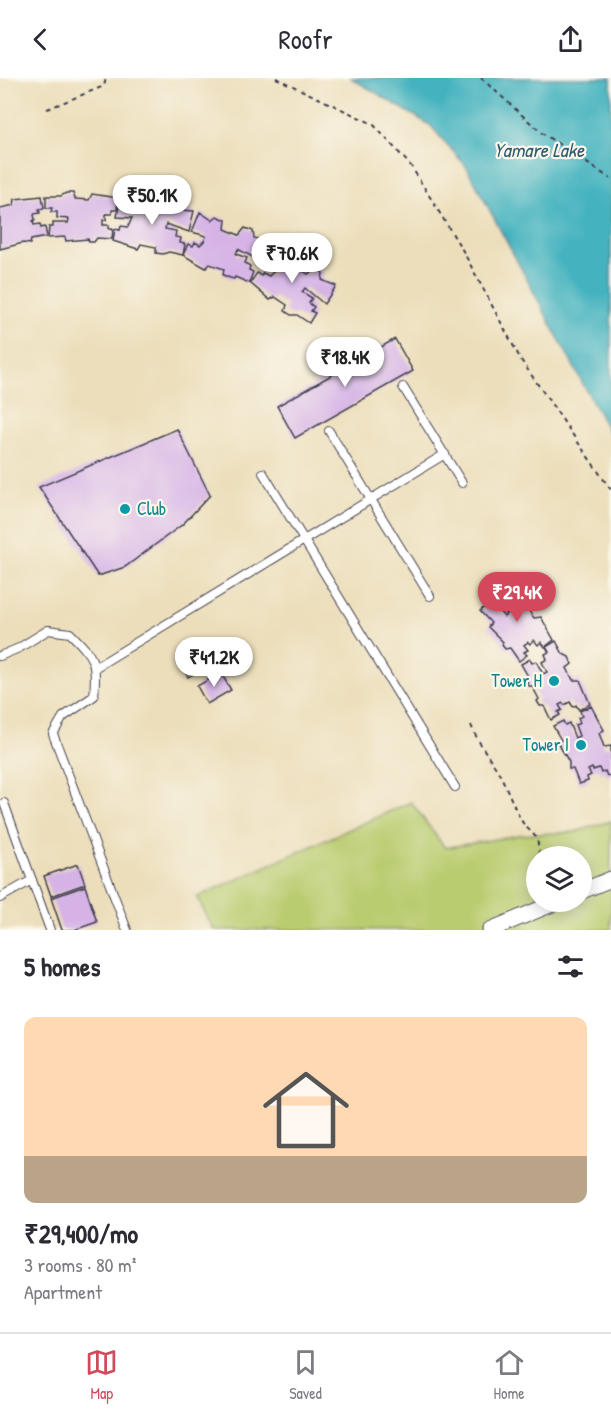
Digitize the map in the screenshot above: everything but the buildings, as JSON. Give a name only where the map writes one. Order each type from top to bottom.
[{"type":"street","points":[[592,887],[611,879]]},
{"type":"street","points":[[490,930],[532,912]]},
{"type":"lane","points":[[403,387],[462,483]]},
{"type":"lane","points":[[329,431],[430,596]]},
{"type":"lane","points":[[96,667],[445,454]]},
{"type":"lane","points":[[263,473],[455,787]]},
{"type":"lane","points":[[0,656],[19,648],[48,630],[70,633],[83,646],[96,667],[94,696],[63,717],[53,734],[127,930]]},
{"type":"lane","points":[[4,803],[50,930]]},
{"type":"lane","points":[[0,898],[32,880]]},
{"type":"path","points":[[47,109],[104,86],[106,78]]},
{"type":"path","points":[[276,78],[373,124],[411,166],[463,251],[522,360],[611,490]]},
{"type":"path","points":[[481,78],[542,133],[611,178]]},
{"type":"path","points":[[471,724],[484,752],[494,764],[511,796],[520,819],[536,836],[537,846]]},
{"type":"green space","points":[[411,802],[445,848],[519,835],[575,832],[611,821],[611,930],[214,930],[197,897]]},
{"type":"water","name":"Yamare Lake","points":[[351,78],[611,78],[611,436],[466,166],[430,125]]},
{"type":"place","name":"Club","points":[[125,509]]},
{"type":"place","name":"Tower H","points":[[554,681]]},
{"type":"place","name":"Tower I","points":[[581,745]]}]
